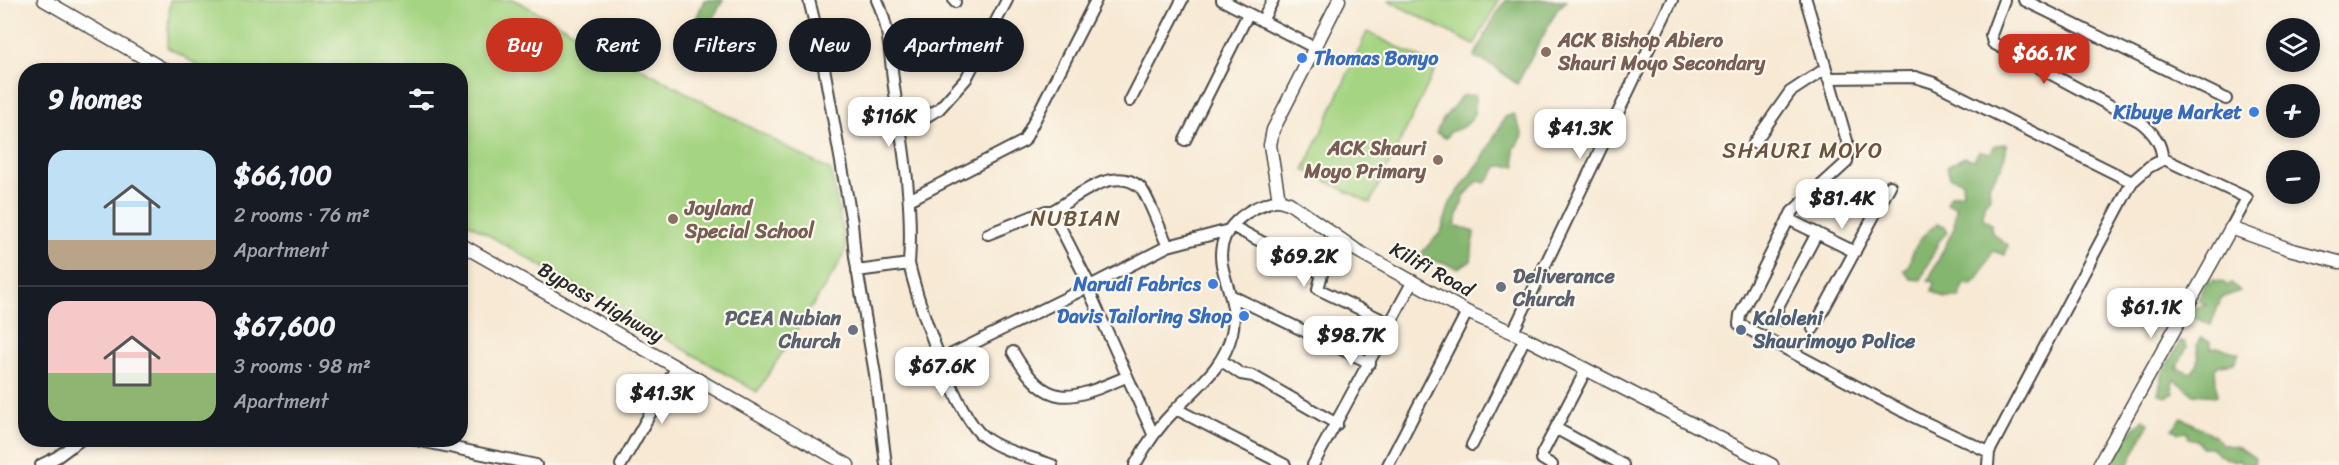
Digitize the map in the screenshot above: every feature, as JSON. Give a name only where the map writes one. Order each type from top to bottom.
[{"type":"main road","points":[[44,0],[153,63]]},
{"type":"main road","points":[[1279,200],[1270,145],[1273,130],[1340,0]]},
{"type":"main road","name":"Kilifi Road","points":[[1279,200],[1289,203],[1356,249],[1467,312],[1525,338],[1763,463]]},
{"type":"main road","points":[[2099,465],[2231,228],[2339,262]]},
{"type":"main road","name":"Bypass Highway","points":[[468,249],[841,463]]},
{"type":"street","points":[[809,0],[819,40],[852,223],[886,465]]},
{"type":"street","points":[[877,0],[886,26],[902,131],[909,200],[909,264],[920,307],[961,405],[978,431],[988,439],[1052,465]]},
{"type":"street","points":[[902,131],[939,109],[966,79],[1007,0]]},
{"type":"street","points":[[909,200],[1024,141],[1096,0]]},
{"type":"street","points":[[1130,101],[1182,0]]},
{"type":"street","points":[[1222,0],[1315,48]]},
{"type":"street","points":[[1262,21],[1273,0]]},
{"type":"street","points":[[1513,332],[1672,0]]},
{"type":"street","points":[[1806,0],[1847,141],[1847,162],[1792,212],[1740,315],[1739,324],[1912,416],[1989,452]]},
{"type":"street","points":[[2004,0],[1990,35],[1993,43],[2139,121],[2152,134],[2161,150],[2162,159]]},
{"type":"street","points":[[2024,0],[2226,99]]},
{"type":"street","points":[[1185,140],[1248,14]]},
{"type":"street","points":[[1755,143],[1790,92],[1827,74],[1906,77],[1934,83],[2132,182]]},
{"type":"street","points":[[1988,465],[1989,452],[2132,182],[2162,159]]},
{"type":"street","points":[[2162,159],[2247,198],[2231,228]]},
{"type":"street","points":[[988,234],[1046,211],[1052,211],[1108,179],[1128,181],[1141,188],[1168,246]]},
{"type":"street","points":[[1813,329],[1890,186]]},
{"type":"street","points":[[1135,465],[1153,434],[1222,361],[1232,332],[1232,296],[1222,264],[1221,250],[1231,228],[1242,214],[1264,203],[1279,200]]},
{"type":"street","points":[[1052,211],[1090,286],[1090,293],[1153,434]]},
{"type":"street","points":[[1788,219],[1854,252]]},
{"type":"street","points":[[942,359],[1168,246],[1231,228],[1322,274],[1318,289],[1390,324]]},
{"type":"street","points":[[1784,320],[1775,312],[1817,233]]},
{"type":"street","points":[[857,271],[909,264]]},
{"type":"street","points":[[1313,465],[1413,281]]},
{"type":"street","points":[[1232,296],[1370,363]]},
{"type":"street","points":[[1388,465],[1467,312]]},
{"type":"street","points":[[1472,446],[1525,338]]},
{"type":"street","points":[[1013,352],[1030,379],[1059,396],[1083,395],[1126,377]]},
{"type":"street","points":[[1222,361],[1337,424]]},
{"type":"street","points":[[621,465],[676,368]]},
{"type":"street","points":[[1552,465],[1541,457],[1586,370]]},
{"type":"street","points":[[1176,409],[1285,465]]},
{"type":"street","points":[[1557,429],[1623,465]]},
{"type":"street","points":[[41,465],[71,447]]},
{"type":"street","points":[[450,447],[536,465]]},
{"type":"green space","name":"Joyland Special School","points":[[170,0],[515,0],[548,18],[486,18],[486,72],[563,72],[563,26],[575,32],[575,72],[648,72],[831,171],[846,249],[836,269],[757,392],[468,223],[468,63],[194,63],[167,47]]},
{"type":"green space","points":[[704,0],[723,0],[714,18],[696,18]]},
{"type":"green space","points":[[1387,0],[1499,0],[1474,45]]},
{"type":"green space","points":[[1506,0],[1567,0],[1557,10],[1517,84],[1492,65],[1474,57]]},
{"type":"green space","points":[[1367,32],[1437,66],[1370,203],[1304,170]]},
{"type":"green space","points":[[1475,95],[1474,115],[1468,123],[1450,132],[1446,138],[1436,133],[1443,119],[1462,96]]},
{"type":"green space","points":[[1514,114],[1523,136],[1514,149],[1516,166],[1498,166],[1486,183],[1478,181],[1464,196],[1455,225],[1474,232],[1471,261],[1458,268],[1425,258],[1422,252],[1441,232],[1450,203],[1484,156],[1505,117]]},
{"type":"green space","points":[[2006,144],[2002,166],[1989,184],[1990,197],[1984,204],[1983,218],[1991,224],[1992,233],[2008,245],[2005,255],[1993,251],[1978,279],[1971,285],[1963,284],[1960,298],[1946,298],[1932,291],[1934,282],[1928,281],[1954,228],[1956,207],[1947,204],[1951,195],[1963,193],[1962,181],[1950,177],[1947,167],[1964,157],[1974,160],[1979,151],[1991,153],[1995,145]]},
{"type":"green space","points":[[1937,224],[1945,226],[1947,232],[1939,241],[1921,280],[1911,279],[1904,271],[1909,265],[1912,254],[1923,237]]},
{"type":"green space","points":[[2206,280],[2209,283],[2213,280],[2223,282],[2227,286],[2231,283],[2240,291],[2221,298],[2211,325],[2191,316],[2193,308],[2206,305],[2198,300]]},
{"type":"green space","points":[[2200,338],[2211,342],[2211,349],[2217,347],[2239,353],[2234,363],[2219,365],[2215,369],[2217,396],[2194,394],[2174,379],[2172,385],[2174,393],[2166,397],[2158,394],[2163,372],[2180,342],[2185,342],[2187,347],[2177,368],[2191,373],[2194,369],[2198,360],[2197,345]]},
{"type":"green space","points":[[2182,418],[2215,436],[2221,444],[2239,447],[2255,458],[2254,465],[2242,465],[2239,459],[2234,462],[2219,455],[2211,447],[2202,447],[2197,440],[2188,438],[2187,432],[2179,433],[2172,429]]},
{"type":"green space","points":[[2144,419],[2149,423],[2128,465],[2110,465],[2129,434]]},
{"type":"place","name":"ACK Bishop Abiero Shauri Moyo Secondary","points":[[1546,52]]},
{"type":"place","name":"Thomas Bonyo","points":[[1302,58]]},
{"type":"place","name":"Kibuye Market","points":[[2254,112]]},
{"type":"place","name":"ACK Shauri Moyo Primary","points":[[1438,160]]},
{"type":"place","name":"Joyland Special School","points":[[673,219]]},
{"type":"place","name":"Narudi Fabrics","points":[[1213,284]]},
{"type":"place","name":"Deliverance Church","points":[[1501,287]]},
{"type":"place","name":"Davis Tailoring Shop","points":[[1244,316]]},
{"type":"place","name":"PCEA Nubian Church","points":[[853,330]]},
{"type":"place","name":"Kaloleni Shaurimoyo Police","points":[[1741,330]]},
{"type":"district","name":"SHAURI MOYO","points":[[1803,150]]},
{"type":"district","name":"NUBIAN","points":[[1076,218]]}]
